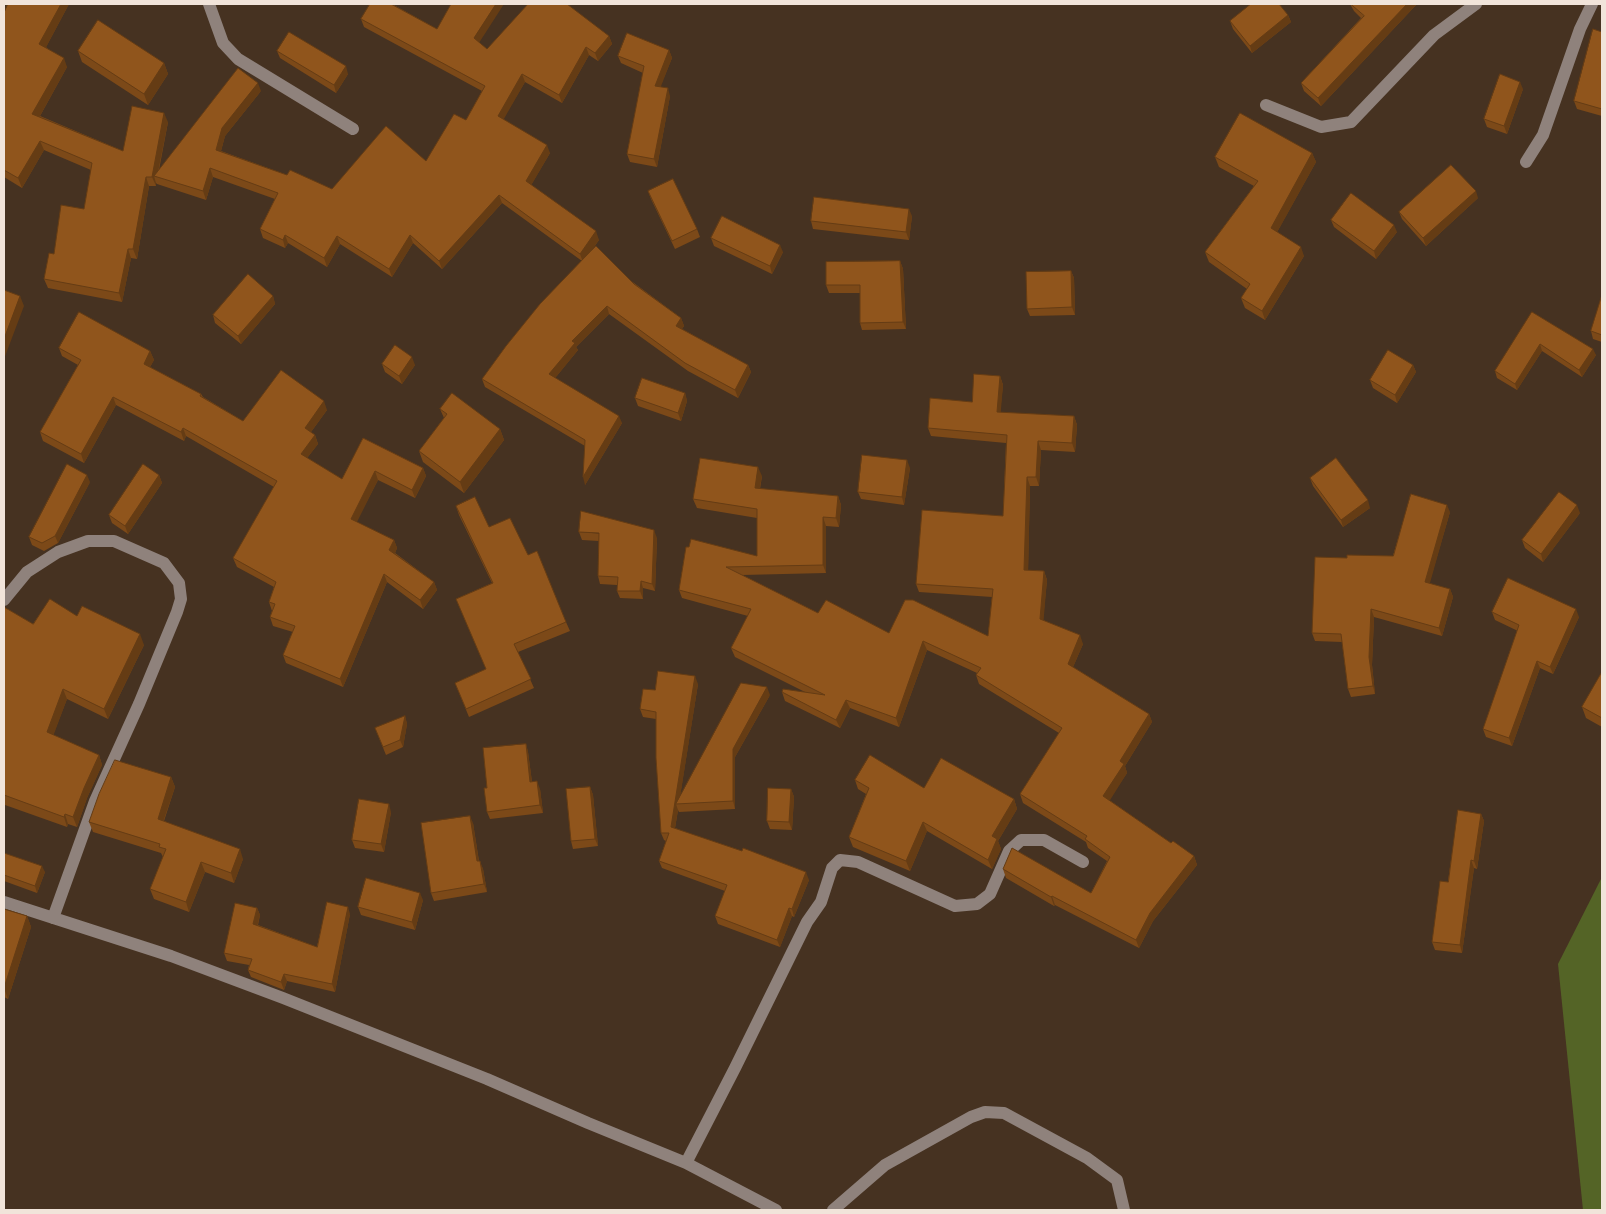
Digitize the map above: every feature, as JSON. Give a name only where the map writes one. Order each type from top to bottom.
[{"type":"street","points":[[209,4],[223,43],[238,59],[353,129]]},
{"type":"street","points":[[1266,105],[1321,127],[1351,122],[1434,35],[1476,4]]},
{"type":"street","points":[[1526,162],[1543,135],[1580,29],[1592,4]]},
{"type":"street","points":[[4,600],[27,572],[58,552],[88,541],[114,541],[164,563],[179,583],[181,599],[177,612],[139,704],[95,801],[53,918]]},
{"type":"street","points":[[686,1163],[807,922],[821,902],[832,868],[840,860],[858,862],[955,906],[977,904],[990,894],[1009,851],[1021,840],[1044,840],[1083,862]]},
{"type":"street","points":[[4,902],[171,956],[488,1078],[588,1123],[686,1163],[776,1210]]},
{"type":"street","points":[[833,1210],[885,1165],[971,1117],[985,1112],[1004,1113],[1087,1158],[1117,1180],[1124,1210]]},
{"type":"green space","points":[[1602,877],[1602,1210],[1583,1210],[1558,964]]},
{"type":"building","points":[[8,4],[61,4],[39,44],[64,58],[32,114],[123,151],[132,106],[164,113],[152,177],[146,177],[133,249],[128,249],[119,293],[44,279],[49,253],[54,254],[61,205],[84,209],[92,163],[40,141],[18,178],[4,170],[4,13]]},
{"type":"building","points":[[370,4],[391,4],[437,29],[451,4],[496,4],[474,38],[487,49],[528,4],[567,4],[609,36],[595,53],[586,47],[559,95],[522,74],[498,116],[547,145],[526,181],[596,231],[580,254],[499,195],[439,261],[410,235],[389,269],[337,236],[324,258],[285,235],[283,240],[260,229],[278,193],[210,168],[203,191],[154,176],[238,68],[258,83],[222,128],[216,150],[287,175],[290,170],[332,189],[386,126],[426,161],[454,114],[466,120],[485,86],[361,19]]},
{"type":"building","points":[[1251,4],[1279,4],[1288,15],[1250,46],[1230,21]]},
{"type":"building","points":[[1351,4],[1407,4],[1318,98],[1301,83],[1364,16]]},
{"type":"building","points":[[98,20],[164,63],[144,94],[78,51]]},
{"type":"building","points":[[1593,29],[1602,32],[1602,109],[1574,101]]},
{"type":"building","points":[[289,32],[346,66],[334,85],[277,51]]},
{"type":"building","points":[[627,33],[669,50],[655,86],[668,88],[654,159],[627,154],[644,66],[618,56]]},
{"type":"building","points":[[1500,74],[1520,82],[1504,126],[1484,119]]},
{"type":"building","points":[[1240,113],[1312,153],[1271,228],[1301,247],[1262,311],[1241,298],[1250,284],[1205,252],[1258,181],[1215,157]]},
{"type":"building","points":[[1451,165],[1476,191],[1423,238],[1399,212]]},
{"type":"building","points":[[673,179],[697,229],[672,241],[648,191]]},
{"type":"building","points":[[1351,193],[1394,225],[1374,251],[1331,220]]},
{"type":"building","points":[[814,197],[909,209],[906,232],[811,221]]},
{"type":"building","points":[[722,216],[780,245],[770,266],[711,238]]},
{"type":"building","points":[[596,246],[634,284],[681,318],[676,326],[748,365],[735,390],[685,363],[607,306],[572,341],[575,343],[549,374],[619,416],[583,477],[585,440],[482,379],[540,304]]},
{"type":"building","points":[[900,261],[903,322],[860,323],[860,285],[826,285],[826,262]]},
{"type":"building","points":[[1071,271],[1072,307],[1027,309],[1026,272]]},
{"type":"building","points":[[248,274],[273,296],[238,336],[213,315]]},
{"type":"building","points":[[4,290],[20,296],[4,339]]},
{"type":"building","points":[[1602,295],[1602,335],[1591,331]]},
{"type":"building","points":[[79,312],[150,351],[144,364],[201,394],[200,396],[243,421],[281,370],[324,401],[305,428],[315,435],[301,454],[342,479],[363,438],[423,468],[412,490],[375,471],[351,519],[394,540],[389,550],[434,582],[420,600],[384,574],[340,679],[283,655],[295,626],[270,617],[275,604],[269,602],[276,582],[233,558],[277,481],[183,428],[181,432],[113,397],[81,454],[40,432],[81,360],[59,348]]},
{"type":"building","points":[[1532,312],[1593,349],[1579,370],[1540,344],[1515,384],[1495,371]]},
{"type":"building","points":[[395,345],[412,357],[399,376],[382,364]]},
{"type":"building","points":[[1388,350],[1413,365],[1395,395],[1370,380]]},
{"type":"building","points":[[974,374],[1000,376],[997,412],[1074,416],[1072,443],[1038,441],[1036,477],[1027,477],[1024,570],[1044,571],[1040,619],[1080,635],[1068,664],[1149,714],[1120,761],[1124,764],[1103,796],[1171,843],[1173,841],[1194,856],[1150,913],[1136,940],[1051,897],[1003,869],[1012,848],[1091,893],[1110,857],[1085,839],[1087,836],[1020,794],[1062,728],[976,675],[981,668],[923,641],[896,718],[846,700],[836,720],[782,692],[783,689],[825,695],[731,648],[751,609],[679,590],[686,547],[689,547],[691,539],[757,556],[757,509],[693,499],[700,458],[758,467],[755,488],[838,496],[836,518],[823,517],[823,565],[726,567],[818,613],[826,600],[889,633],[905,600],[913,600],[988,636],[993,589],[916,584],[922,510],[1003,516],[1007,435],[928,428],[930,398],[972,402]]},
{"type":"building","points":[[642,378],[685,393],[678,413],[635,398]]},
{"type":"building","points":[[452,393],[500,429],[460,482],[419,451],[447,414],[440,409]]},
{"type":"building","points":[[862,455],[907,460],[902,497],[858,492]]},
{"type":"building","points":[[1336,458],[1368,500],[1341,520],[1310,478]]},
{"type":"building","points":[[67,464],[87,475],[55,536],[42,543],[29,537]]},
{"type":"building","points":[[143,464],[159,475],[125,526],[109,515]]},
{"type":"building","points":[[1559,492],[1577,505],[1541,554],[1522,540]]},
{"type":"building","points":[[1411,494],[1447,505],[1425,582],[1450,589],[1439,628],[1371,609],[1369,657],[1373,686],[1348,689],[1341,634],[1312,633],[1315,557],[1347,558],[1347,555],[1393,556]]},
{"type":"building","points":[[475,497],[489,527],[510,518],[528,555],[537,551],[566,622],[514,644],[531,679],[466,709],[455,683],[486,669],[456,599],[493,583],[456,506]]},
{"type":"building","points":[[581,511],[654,530],[652,584],[641,581],[640,591],[617,591],[618,577],[598,576],[599,533],[579,532]]},
{"type":"building","points":[[1508,578],[1576,609],[1550,667],[1537,661],[1509,738],[1483,729],[1519,625],[1492,612]]},
{"type":"building","points":[[50,599],[77,616],[82,606],[140,634],[104,709],[63,689],[47,732],[99,755],[73,817],[65,814],[64,817],[4,795],[4,607],[33,624]]},
{"type":"building","points":[[658,671],[695,676],[671,827],[742,851],[743,848],[806,872],[792,909],[789,908],[777,940],[715,916],[727,885],[659,861],[669,833],[661,833],[656,758],[656,712],[640,709],[643,689],[655,690]]},
{"type":"building","points":[[1602,672],[1602,718],[1582,707]]},
{"type":"building","points":[[741,683],[767,687],[733,749],[733,801],[676,804]]},
{"type":"building","points":[[405,716],[400,740],[383,747],[375,728]]},
{"type":"building","points":[[526,744],[530,782],[537,781],[540,805],[487,812],[483,748]]},
{"type":"building","points":[[870,755],[924,788],[941,758],[1014,799],[992,836],[997,839],[988,860],[923,822],[906,861],[849,837],[869,788],[855,780]]},
{"type":"building","points":[[115,760],[171,777],[158,819],[240,849],[231,873],[201,862],[186,902],[150,889],[166,849],[159,847],[160,844],[89,822],[99,794]]},
{"type":"building","points":[[590,787],[595,839],[571,841],[566,789]]},
{"type":"building","points":[[768,788],[791,789],[789,822],[767,821]]},
{"type":"building","points":[[359,799],[389,804],[381,844],[352,840]]},
{"type":"building","points":[[1458,810],[1481,814],[1474,861],[1471,860],[1460,945],[1432,942],[1440,881],[1448,882]]},
{"type":"building","points":[[470,816],[477,861],[480,861],[484,884],[431,893],[421,823]]},
{"type":"building","points":[[4,853],[42,866],[35,886],[4,875]]},
{"type":"building","points":[[366,878],[420,893],[412,922],[358,907]]},
{"type":"building","points":[[327,902],[348,907],[332,984],[284,974],[281,982],[248,970],[252,959],[224,953],[235,903],[257,908],[253,924],[317,947]]},
{"type":"building","points":[[4,909],[27,916],[4,988]]}]
